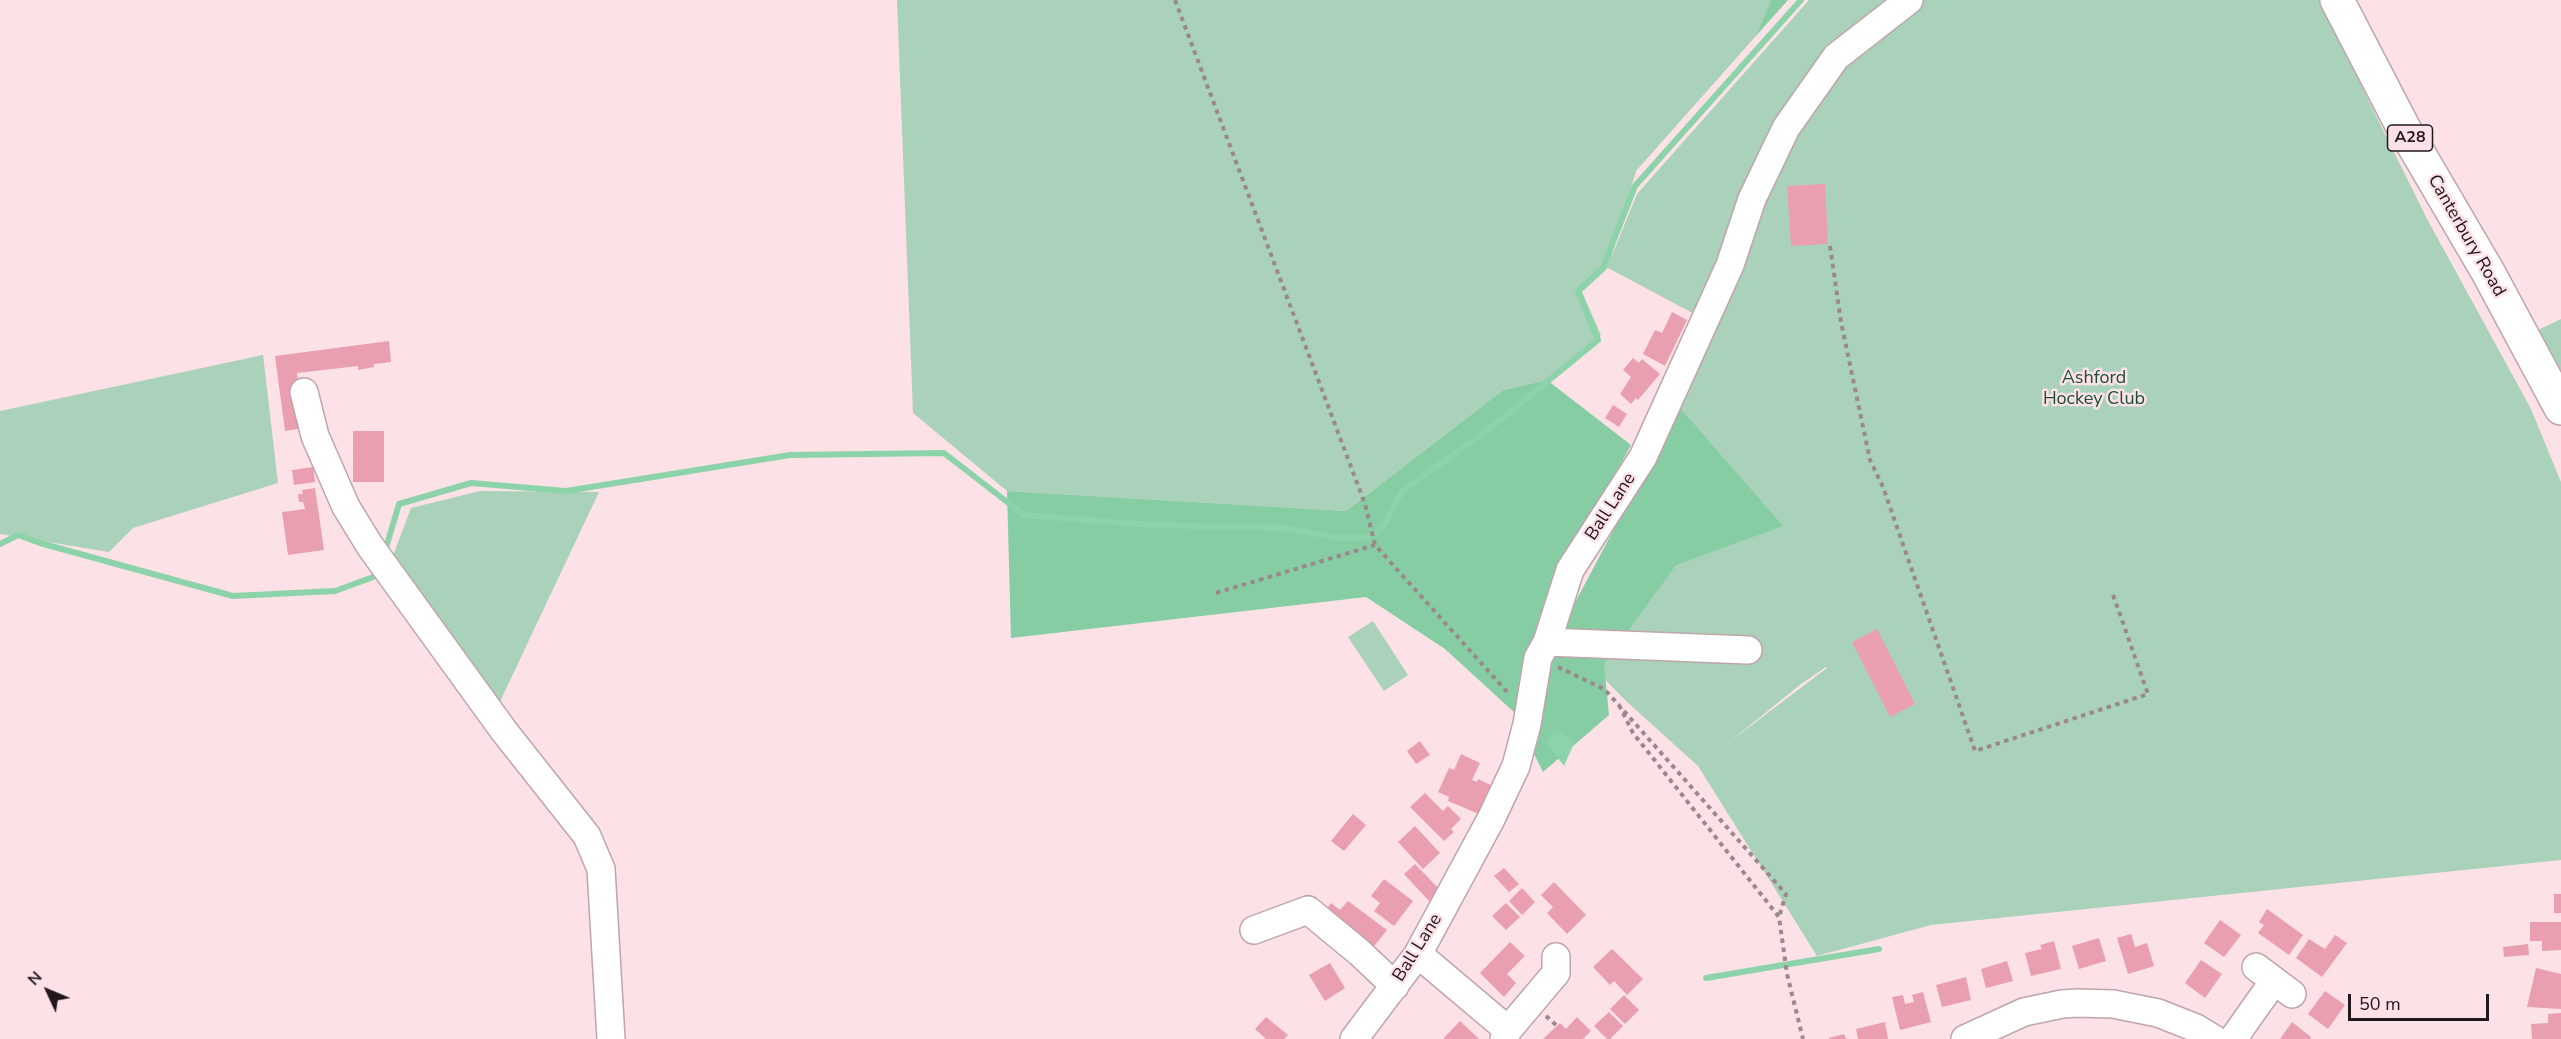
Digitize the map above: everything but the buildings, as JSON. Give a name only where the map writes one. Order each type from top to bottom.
[{"type":"highway","name":"Canterbury Road","points":[[2337,0],[2403,127],[2488,272],[2561,408]]},
{"type":"street","name":"Ball Lane","points":[[1354,1039],[1418,954],[1491,819],[1516,766],[1543,650],[1570,570],[1643,457],[1730,265],[1752,199],[1786,128],[1836,57],[1909,0]]},
{"type":"street","points":[[304,392],[315,436],[346,507],[369,546],[504,731],[587,836],[601,869],[611,1039]]},
{"type":"street","points":[[1543,650],[1748,650]]},
{"type":"street","points":[[1254,930],[1308,910],[1365,957],[1395,986]]},
{"type":"street","points":[[1418,954],[1506,1034],[1556,975]]},
{"type":"street","points":[[2233,1039],[2274,981]]},
{"type":"street","points":[[1965,1039],[2025,1012],[2078,1002],[2113,1004],[2158,1013],[2196,1028],[2214,1039]]},
{"type":"path","points":[[1175,0],[1365,504],[1374,543],[1447,627],[1528,714]]},
{"type":"path","points":[[1830,246],[1841,322],[1870,460],[1883,487],[1975,751],[2148,694],[2112,592]]},
{"type":"path","points":[[1216,593],[1374,543]]},
{"type":"path","points":[[1543,650],[1604,689],[1786,894],[1779,917],[1787,974],[1803,1039]]},
{"type":"path","points":[[1619,705],[1633,734],[1779,917]]},
{"type":"green space","points":[[897,0],[1771,0],[1755,37],[1636,171],[1611,258],[1637,194],[1809,0],[1889,0],[1834,48],[1700,317],[1608,268],[1582,292],[1601,335],[1547,380],[1503,390],[1346,511],[1007,491],[913,413]]},
{"type":"green space","name":"Ashford Hockey Club","points":[[1915,0],[2319,0],[2426,217],[2531,409],[2561,482],[2561,860],[1931,925],[1817,956],[1698,766],[1626,701],[1559,633],[1679,407],[1788,148],[1839,67]],"holes":[[[1827,668],[1728,743],[1801,684]]]},
{"type":"green space","points":[[2561,319],[2561,377],[2536,331]]},
{"type":"green space","points":[[263,355],[278,483],[133,528],[109,552],[0,534],[0,411]]},
{"type":"green space","points":[[480,491],[599,492],[496,710],[391,561],[411,508]]},
{"type":"green space","points":[[1373,621],[1408,675],[1384,691],[1348,637]]},
{"type":"shaded area","points":[[1771,0],[1788,0],[1755,37]]},
{"type":"shaded area","points":[[1547,380],[1631,445],[1545,600],[1516,714],[1445,649],[1366,597],[1011,638],[1007,491],[1346,511],[1503,390]]},
{"type":"shaded area","points":[[1679,407],[1783,526],[1676,565],[1604,664],[1609,715],[1543,772],[1531,748],[1559,633]]},
{"type":"shaded area","points":[[1554,729],[1575,741],[1564,766],[1547,744]]},
{"type":"waterway","points":[[385,551],[399,504],[471,483],[566,491],[790,455],[944,453],[1024,515],[1150,525],[1285,528],[1338,538],[1366,538],[1382,529],[1402,491],[1488,430],[1598,340],[1578,291],[1603,268],[1635,186],[1801,0]]},
{"type":"waterway","points":[[0,544],[18,535],[233,596],[335,591],[376,576]]},
{"type":"waterway","points":[[1706,978],[1879,949]]}]
